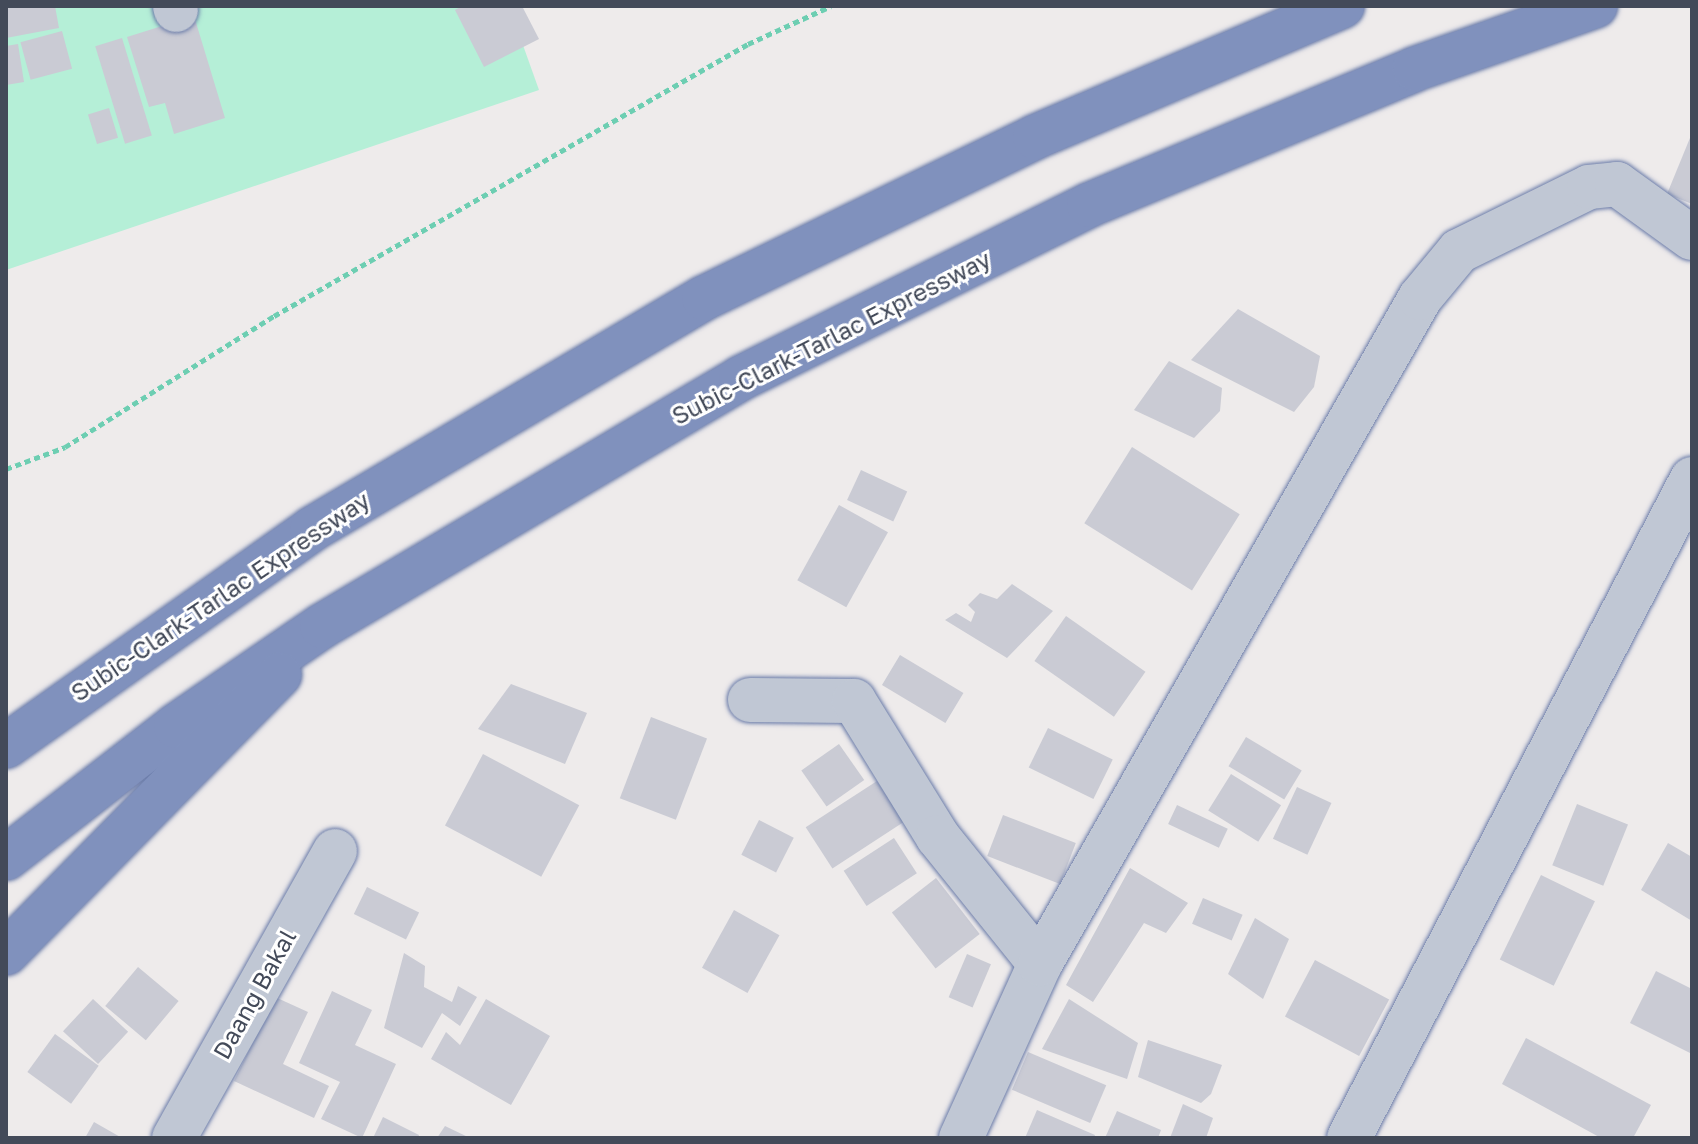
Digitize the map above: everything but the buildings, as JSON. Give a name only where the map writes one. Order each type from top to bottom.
[{"type":"highway","name":"Subic-Clark-Tarlac Expressway","points":[[6,746],[312,529],[704,298],[1035,137],[1342,6]]},
{"type":"highway","name":"Subic-Clark-Tarlac Expressway","points":[[6,858],[176,726],[322,626],[741,378],[1089,205],[1415,69],[1595,6]]},
{"type":"highway","points":[[6,953],[212,751],[322,626]]},
{"type":"street","points":[[961,1138],[1040,964],[1420,298],[1459,251],[1589,187],[1617,184],[1692,238]]},
{"type":"street","points":[[1349,1138],[1692,479]]},
{"type":"street","points":[[750,700],[854,701],[946,848],[1040,964]]},
{"type":"street","name":"Daang Bakal","points":[[174,1138],[335,851]]},
{"type":"path","points":[[6,469],[65,447],[274,316],[748,44],[831,6]]},
{"type":"green space","points":[[6,6],[509,6],[539,90],[6,270]]}]
